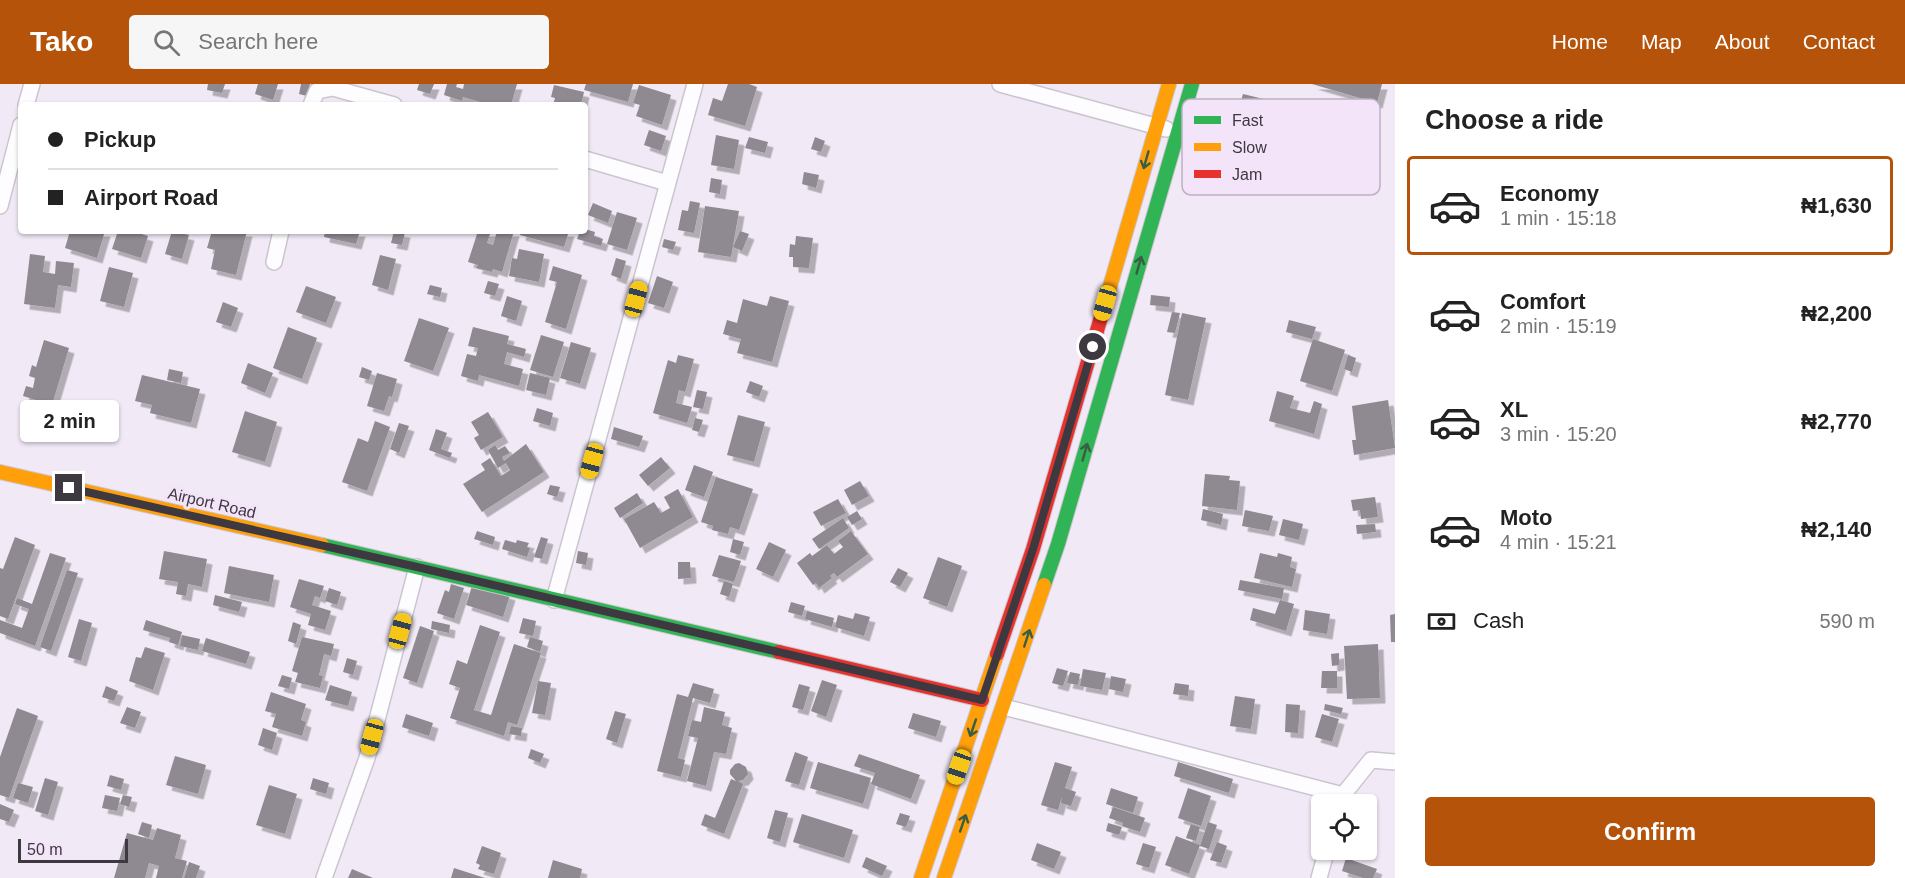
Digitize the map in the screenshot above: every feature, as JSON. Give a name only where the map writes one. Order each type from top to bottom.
[{"type":"street","points":[[27,102],[32,84]]},
{"type":"street","points":[[554,600],[695,84]]},
{"type":"street","points":[[1000,84],[1178,131]]},
{"type":"street","points":[[921,878],[1036,538],[1168,84]]},
{"type":"street","points":[[1188,99],[1192,84]]},
{"type":"street","points":[[312,102],[317,91],[333,88],[383,102]]},
{"type":"street","points":[[944,878],[1058,544],[1182,118]]},
{"type":"street","points":[[0,206],[18,137]]},
{"type":"street","points":[[588,160],[667,183]]},
{"type":"street","points":[[274,262],[280,234]]},
{"type":"street","name":"Airport Road","points":[[0,472],[982,700]]},
{"type":"street","points":[[324,878],[367,758],[417,567]]},
{"type":"street","points":[[1004,707],[1323,794]]},
{"type":"street","points":[[1345,794],[1371,760],[1395,762]]},
{"type":"street","points":[[1319,878],[1324,860]]},
{"type":"building","points":[[208,84],[225,84],[222,93],[207,90]]},
{"type":"building","points":[[258,84],[278,84],[273,100],[255,94]]},
{"type":"building","points":[[301,84],[310,84],[307,96],[299,94]]},
{"type":"building","points":[[419,84],[434,84],[430,94],[417,90]]},
{"type":"building","points":[[447,84],[457,84],[456,87],[463,89],[464,84],[517,84],[512,102],[480,102],[463,97],[462,101],[444,95]]},
{"type":"building","points":[[586,84],[633,84],[628,102],[584,90]]},
{"type":"building","points":[[728,84],[749,84],[757,87],[745,126],[708,115],[713,98],[722,101]]},
{"type":"building","points":[[1312,84],[1382,84],[1378,99],[1363,99]]},
{"type":"building","points":[[554,85],[584,92],[582,102],[554,102],[555,98],[551,97]]},
{"type":"building","points":[[639,85],[671,95],[662,125],[636,116],[640,105],[633,103]]},
{"type":"building","points":[[1243,94],[1264,99],[1242,99]]},
{"type":"building","points":[[649,130],[666,136],[661,151],[644,145]]},
{"type":"building","points":[[716,135],[739,140],[734,169],[711,165]]},
{"type":"building","points":[[749,137],[768,142],[765,153],[745,148]]},
{"type":"building","points":[[815,137],[825,141],[821,152],[811,149]]},
{"type":"building","points":[[804,172],[819,175],[816,188],[802,184]]},
{"type":"building","points":[[711,178],[722,180],[720,194],[709,192]]},
{"type":"building","points":[[690,201],[700,203],[694,233],[678,230],[682,210],[688,211]]},
{"type":"building","points":[[593,203],[612,211],[608,223],[588,215]]},
{"type":"building","points":[[705,206],[739,211],[731,257],[698,252]]},
{"type":"building","points":[[617,212],[637,218],[627,250],[607,244]]},
{"type":"building","points":[[588,230],[595,232],[594,236],[603,239],[601,246],[577,239],[579,234],[588,234]]},
{"type":"building","points":[[740,231],[749,234],[742,251],[733,247]]},
{"type":"building","points":[[69,234],[104,234],[97,258],[65,248]]},
{"type":"building","points":[[117,234],[148,236],[141,258],[112,249]]},
{"type":"building","points":[[171,234],[189,235],[182,259],[165,254]]},
{"type":"building","points":[[211,234],[246,234],[236,275],[211,269],[215,250],[207,248]]},
{"type":"building","points":[[324,234],[359,234],[356,244],[324,237]]},
{"type":"building","points":[[393,234],[405,234],[402,245],[391,243]]},
{"type":"building","points":[[477,234],[490,234],[487,243],[493,245],[496,234],[513,234],[502,272],[476,268],[478,265],[468,262]]},
{"type":"building","points":[[520,234],[568,234],[564,247]]},
{"type":"building","points":[[796,236],[813,238],[809,268],[793,267],[793,257],[789,257],[790,244],[795,245]]},
{"type":"building","points":[[664,239],[676,242],[673,250],[662,247]]},
{"type":"building","points":[[519,249],[544,254],[539,282],[509,276],[512,258],[517,259]]},
{"type":"building","points":[[30,254],[45,256],[43,272],[55,274],[56,261],[74,263],[71,287],[58,285],[55,308],[24,304]]},
{"type":"building","points":[[380,255],[396,259],[388,290],[372,285]]},
{"type":"building","points":[[616,258],[626,261],[621,279],[611,275]]},
{"type":"building","points":[[553,266],[582,275],[566,329],[545,322],[557,282],[549,280]]},
{"type":"building","points":[[109,267],[133,273],[124,307],[100,301]]},
{"type":"building","points":[[657,276],[673,282],[664,308],[648,303]]},
{"type":"building","points":[[488,281],[499,284],[495,296],[484,293]]},
{"type":"building","points":[[430,285],[442,288],[440,297],[427,294]]},
{"type":"building","points":[[306,286],[336,297],[326,323],[296,312]]},
{"type":"building","points":[[1151,295],[1170,297],[1169,307],[1150,305]]},
{"type":"building","points":[[507,296],[522,301],[516,321],[501,316]]},
{"type":"building","points":[[770,296],[789,301],[772,362],[737,353],[741,339],[723,334],[727,320],[737,323],[743,299],[767,306]]},
{"type":"building","points":[[223,302],[238,308],[231,327],[216,322]]},
{"type":"building","points":[[1172,312],[1180,313],[1175,333],[1167,332]]},
{"type":"building","points":[[1182,313],[1206,318],[1188,400],[1165,395]]},
{"type":"building","points":[[419,318],[449,328],[433,371],[404,361]]},
{"type":"building","points":[[1289,320],[1316,327],[1312,339],[1286,332]]},
{"type":"building","points":[[288,327],[317,338],[302,379],[273,368]]},
{"type":"building","points":[[473,327],[509,336],[507,344],[526,349],[524,357],[507,352],[504,364],[523,369],[519,386],[479,375],[478,381],[461,376],[467,354],[476,356],[478,348],[468,346]]},
{"type":"building","points":[[541,335],[564,342],[553,377],[530,370]]},
{"type":"building","points":[[1313,339],[1345,350],[1332,391],[1300,381]]},
{"type":"building","points":[[44,340],[69,348],[52,405],[23,396],[26,386],[33,388],[35,378],[29,376],[32,365],[36,367]]},
{"type":"building","points":[[571,342],[591,348],[580,384],[560,378]]},
{"type":"building","points":[[678,355],[694,359],[685,392],[679,390],[676,403],[692,407],[687,423],[653,413],[668,360],[676,363]]},
{"type":"building","points":[[1348,355],[1356,358],[1352,372],[1344,369]]},
{"type":"building","points":[[248,363],[273,373],[265,393],[241,383]]},
{"type":"building","points":[[362,367],[372,371],[369,380],[359,377]]},
{"type":"building","points":[[169,369],[183,372],[181,383],[167,380]]},
{"type":"building","points":[[377,373],[397,379],[392,397],[389,396],[384,411],[367,406]]},
{"type":"building","points":[[530,373],[550,378],[546,395],[526,390]]},
{"type":"building","points":[[142,375],[200,389],[191,423],[150,413],[152,405],[135,401]]},
{"type":"building","points":[[750,381],[763,386],[759,397],[746,392]]},
{"type":"building","points":[[697,390],[707,392],[703,409],[693,407]]},
{"type":"building","points":[[1277,391],[1294,396],[1290,408],[1310,413],[1314,401],[1322,404],[1314,434],[1269,421]]},
{"type":"building","points":[[1388,400],[1395,448],[1354,455],[1352,440],[1356,440],[1352,406]]},
{"type":"building","points":[[537,408],[553,413],[550,426],[533,421]]},
{"type":"building","points":[[245,411],[277,422],[265,462],[232,452]]},
{"type":"building","points":[[488,412],[503,437],[481,450],[474,438],[479,435],[471,422]]},
{"type":"building","points":[[738,415],[765,422],[754,462],[727,455]]},
{"type":"building","points":[[695,418],[703,420],[699,432],[692,430]]},
{"type":"building","points":[[375,421],[390,427],[367,491],[342,482],[358,438],[368,442]]},
{"type":"building","points":[[399,423],[409,426],[399,453],[390,449]]},
{"type":"building","points":[[614,427],[643,436],[639,447],[611,439]]},
{"type":"building","points":[[436,429],[447,433],[441,449],[452,453],[450,458],[429,450]]},
{"type":"building","points":[[526,444],[544,472],[482,512],[463,484],[485,470],[481,464],[490,458],[501,476],[510,470],[506,463],[498,468],[488,450],[495,445],[498,450],[505,446],[510,453],[502,457],[504,461]]},
{"type":"building","points":[[661,457],[670,468],[648,486],[639,475]]},
{"type":"building","points":[[694,465],[713,472],[704,497],[685,490]]},
{"type":"building","points":[[1205,474],[1230,476],[1229,480],[1240,481],[1237,510],[1202,506]]},
{"type":"building","points":[[716,477],[753,489],[739,530],[730,527],[728,534],[712,530],[713,526],[701,522]]},
{"type":"building","points":[[860,481],[869,496],[852,505],[844,490]]},
{"type":"building","points":[[550,485],[560,487],[557,497],[547,494]]},
{"type":"building","points":[[678,489],[693,517],[640,548],[624,519],[654,502],[661,513],[670,508],[664,497]]},
{"type":"building","points":[[637,493],[643,503],[620,518],[614,508]]},
{"type":"building","points":[[1375,497],[1378,517],[1361,519],[1360,510],[1353,511],[1351,500]]},
{"type":"building","points":[[838,499],[846,513],[821,526],[813,512]]},
{"type":"building","points":[[1203,509],[1223,514],[1221,525],[1201,520]]},
{"type":"building","points":[[1245,510],[1273,516],[1269,531],[1242,526]]},
{"type":"building","points":[[857,511],[862,519],[852,525],[847,517]]},
{"type":"building","points":[[843,518],[849,528],[819,549],[812,539]]},
{"type":"building","points":[[1283,519],[1303,524],[1299,540],[1279,535]]},
{"type":"building","points":[[1375,524],[1376,532],[1357,534],[1356,525]]},
{"type":"building","points":[[477,531],[495,537],[493,545],[474,539]]},
{"type":"building","points":[[851,531],[868,554],[837,577],[834,573],[830,576],[832,578],[819,588],[816,583],[813,585],[797,563],[810,553],[812,556],[827,545],[834,554],[843,547],[838,541]]},
{"type":"building","points":[[15,537],[35,545],[8,619],[0,616],[0,568],[3,569]]},
{"type":"building","points":[[541,537],[548,539],[542,559],[534,557]]},
{"type":"building","points":[[733,539],[744,542],[740,555],[730,552]]},
{"type":"building","points":[[505,540],[529,543],[527,557],[502,549]]},
{"type":"building","points":[[769,542],[786,550],[773,577],[756,569]]},
{"type":"building","points":[[164,551],[207,559],[202,587],[188,584],[186,596],[176,594],[178,582],[159,579]]},
{"type":"building","points":[[578,551],[588,553],[586,565],[576,563]]},
{"type":"building","points":[[50,553],[66,558],[35,646],[0,633],[0,620],[22,628],[29,609],[15,604],[17,598],[32,604]]},
{"type":"building","points":[[1260,553],[1277,557],[1278,553],[1292,557],[1290,567],[1296,569],[1292,587],[1254,578]]},
{"type":"building","points":[[719,555],[741,561],[734,582],[712,576]]},
{"type":"building","points":[[938,557],[962,566],[947,607],[923,598]]},
{"type":"building","points":[[678,562],[690,562],[691,578],[678,579]]},
{"type":"building","points":[[229,566],[274,575],[269,602],[224,593]]},
{"type":"building","points":[[898,568],[908,573],[900,587],[890,582]]},
{"type":"building","points":[[67,570],[78,573],[51,651],[40,647]]},
{"type":"building","points":[[299,579],[324,586],[320,598],[315,596],[312,605],[331,611],[325,630],[308,625],[311,614],[290,607]]},
{"type":"building","points":[[1240,580],[1284,588],[1282,599],[1238,590]]},
{"type":"building","points":[[724,581],[733,584],[729,597],[720,594]]},
{"type":"building","points":[[473,583],[510,595],[503,617],[466,605]]},
{"type":"building","points":[[451,584],[464,588],[454,619],[437,613],[445,590],[449,592]]},
{"type":"building","points":[[329,588],[341,592],[337,605],[325,601]]},
{"type":"building","points":[[215,595],[242,602],[239,612],[213,605]]},
{"type":"building","points":[[1280,600],[1294,604],[1286,631],[1250,620],[1253,608],[1275,614]]},
{"type":"building","points":[[791,602],[805,606],[802,616],[788,612]]},
{"type":"building","points":[[1305,610],[1330,614],[1327,634],[1303,630]]},
{"type":"building","points":[[807,611],[834,618],[832,627],[805,619]]},
{"type":"building","points":[[855,613],[870,617],[864,636],[835,627],[838,615],[853,619]]},
{"type":"building","points":[[1395,614],[1395,642],[1391,642],[1390,615]]},
{"type":"building","points":[[523,618],[536,621],[533,636],[519,633]]},
{"type":"building","points":[[79,619],[92,623],[81,661],[68,657]]},
{"type":"building","points":[[146,620],[182,632],[178,645],[169,642],[170,638],[143,630]]},
{"type":"building","points":[[432,621],[450,625],[449,633],[431,629]]},
{"type":"building","points":[[293,622],[301,625],[296,644],[288,641]]},
{"type":"building","points":[[480,625],[500,632],[474,710],[491,715],[514,644],[541,653],[517,725],[508,722],[504,736],[450,718],[460,688],[449,684],[457,660],[467,664]]},
{"type":"building","points":[[420,626],[434,631],[417,683],[403,678]]},
{"type":"building","points":[[182,635],[200,639],[198,650],[180,646]]},
{"type":"building","points":[[302,637],[334,644],[331,656],[324,654],[319,675],[323,676],[320,688],[295,682],[298,673],[292,671]]},
{"type":"building","points":[[530,637],[543,641],[540,652],[527,647]]},
{"type":"building","points":[[206,638],[250,652],[246,664],[202,651]]},
{"type":"building","points":[[1378,644],[1380,698],[1347,699],[1344,646]]},
{"type":"building","points":[[145,647],[165,653],[153,690],[129,681],[136,657],[141,658]]},
{"type":"building","points":[[1339,653],[1339,665],[1332,666],[1331,654]]},
{"type":"building","points":[[347,658],[357,661],[353,675],[343,672]]},
{"type":"building","points":[[1057,668],[1068,671],[1063,686],[1052,683]]},
{"type":"building","points":[[1083,669],[1106,673],[1102,690],[1080,686]]},
{"type":"building","points":[[1322,671],[1337,671],[1337,688],[1321,688]]},
{"type":"building","points":[[1070,672],[1080,674],[1078,685],[1067,683]]},
{"type":"building","points":[[282,675],[292,678],[289,689],[278,686]]},
{"type":"building","points":[[1111,676],[1126,679],[1123,692],[1109,689]]},
{"type":"building","points":[[822,680],[837,685],[826,717],[811,711]]},
{"type":"building","points":[[538,681],[551,683],[545,715],[532,713]]},
{"type":"building","points":[[693,683],[714,689],[710,703],[693,698],[678,758],[685,760],[681,777],[657,771],[677,694],[688,697]]},
{"type":"building","points":[[1175,683],[1189,685],[1188,696],[1173,694]]},
{"type":"building","points":[[799,684],[810,687],[803,710],[792,707]]},
{"type":"building","points":[[330,685],[352,692],[348,706],[325,700]]},
{"type":"building","points":[[106,686],[118,691],[114,701],[102,697]]},
{"type":"building","points":[[271,692],[306,704],[301,720],[306,722],[302,736],[272,727],[276,714],[265,711]]},
{"type":"building","points":[[1235,696],[1255,699],[1251,729],[1230,726]]},
{"type":"building","points":[[1286,704],[1300,705],[1298,733],[1285,732]]},
{"type":"building","points":[[1325,704],[1343,708],[1341,714],[1324,710]]},
{"type":"building","points":[[127,707],[141,712],[135,728],[120,723]]},
{"type":"building","points":[[704,707],[725,712],[722,725],[732,728],[726,754],[714,752],[706,786],[687,781],[698,738],[688,736],[692,720],[701,722]]},
{"type":"building","points":[[17,708],[38,716],[9,798],[0,795],[0,757]]},
{"type":"building","points":[[615,711],[626,714],[617,743],[606,739]]},
{"type":"building","points":[[913,713],[941,721],[936,737],[908,728]]},
{"type":"building","points":[[406,714],[433,723],[429,736],[402,727]]},
{"type":"building","points":[[1322,714],[1339,719],[1332,742],[1315,737]]},
{"type":"building","points":[[511,726],[522,728],[521,736],[509,734]]},
{"type":"building","points":[[263,728],[277,733],[272,750],[258,745]]},
{"type":"building","points":[[531,749],[544,754],[540,763],[528,758]]},
{"type":"building","points":[[795,752],[808,757],[799,785],[785,781]]},
{"type":"building","points":[[859,754],[920,775],[911,799],[871,784],[875,773],[854,766]]},
{"type":"building","points":[[175,756],[206,765],[198,794],[166,785]]},
{"type":"building","points":[[818,762],[871,778],[863,804],[810,788]]},
{"type":"building","points":[[1055,762],[1072,767],[1065,788],[1076,792],[1071,806],[1061,803],[1062,796],[1058,810],[1041,805]]},
{"type":"building","points":[[1178,762],[1233,779],[1229,793],[1174,776]]},
{"type":"building","points":[[739,763],[746,767],[748,774],[743,780],[738,781],[743,784],[724,834],[701,825],[705,814],[715,818],[731,779],[736,781],[730,774],[730,770]]},
{"type":"building","points":[[110,775],[124,779],[121,790],[107,786]]},
{"type":"building","points":[[45,778],[58,782],[48,815],[35,811]]},
{"type":"building","points":[[313,778],[329,783],[326,794],[310,789]]},
{"type":"building","points":[[18,783],[33,787],[28,803],[13,798]]},
{"type":"building","points":[[269,785],[297,794],[285,834],[256,825]]},
{"type":"building","points":[[1111,788],[1138,797],[1133,813],[1106,804]]},
{"type":"building","points":[[1188,788],[1211,796],[1201,826],[1178,818]]},
{"type":"building","points":[[105,795],[120,798],[117,811],[102,808]]},
{"type":"building","points":[[123,795],[132,797],[129,807],[120,804]]},
{"type":"building","points":[[0,804],[14,810],[9,822],[0,819]]},
{"type":"building","points":[[1113,807],[1145,818],[1140,832],[1122,826],[1123,823],[1109,818]]},
{"type":"building","points":[[775,810],[788,813],[780,842],[767,838]]},
{"type":"building","points":[[900,813],[910,816],[906,827],[896,824]]},
{"type":"building","points":[[802,814],[853,830],[844,858],[793,842]]},
{"type":"building","points":[[142,822],[152,825],[149,838],[138,834]]},
{"type":"building","points":[[1208,822],[1217,825],[1209,849],[1200,846]]},
{"type":"building","points":[[1108,823],[1122,827],[1119,835],[1106,831]]},
{"type":"building","points":[[1191,824],[1200,827],[1196,841],[1186,838]]},
{"type":"building","points":[[157,828],[181,835],[175,858],[187,861],[182,878],[156,878],[159,866],[149,863],[145,878],[114,878],[127,833],[153,840]]},
{"type":"building","points":[[1176,836],[1200,845],[1189,874],[1165,865]]},
{"type":"building","points":[[1217,842],[1227,846],[1221,863],[1210,860]]},
{"type":"building","points":[[1037,843],[1061,852],[1054,869],[1031,860]]},
{"type":"building","points":[[1143,843],[1156,847],[1149,868],[1136,864]]},
{"type":"building","points":[[482,846],[501,853],[494,874],[478,869],[480,865],[476,863]]},
{"type":"building","points":[[866,857],[887,866],[882,876],[862,867]]},
{"type":"building","points":[[553,860],[582,869],[580,878],[548,878]]},
{"type":"building","points":[[1345,860],[1377,869],[1373,878],[1363,878],[1342,871]]},
{"type":"building","points":[[189,862],[200,866],[196,878],[184,878]]},
{"type":"building","points":[[454,868],[485,878],[451,878]]},
{"type":"building","points":[[352,869],[373,878],[348,878]]},
{"type":"traffic: fast","points":[[1188,99],[1192,84]]},
{"type":"traffic: fast","points":[[1044,585],[1182,118]]},
{"type":"traffic: fast","points":[[322,545],[779,652]]},
{"type":"traffic: slow","points":[[1106,300],[1169,84]]},
{"type":"traffic: slow","points":[[0,472],[322,545]]},
{"type":"traffic: slow","points":[[944,878],[1044,585]]},
{"type":"traffic: slow","points":[[921,878],[997,654]]},
{"type":"traffic: jam","points":[[997,654],[1033,549],[1106,300]]},
{"type":"traffic: jam","points":[[779,652],[982,700]]},
{"type":"route","points":[[69,488],[982,700],[1033,549],[1093,347]]}]
